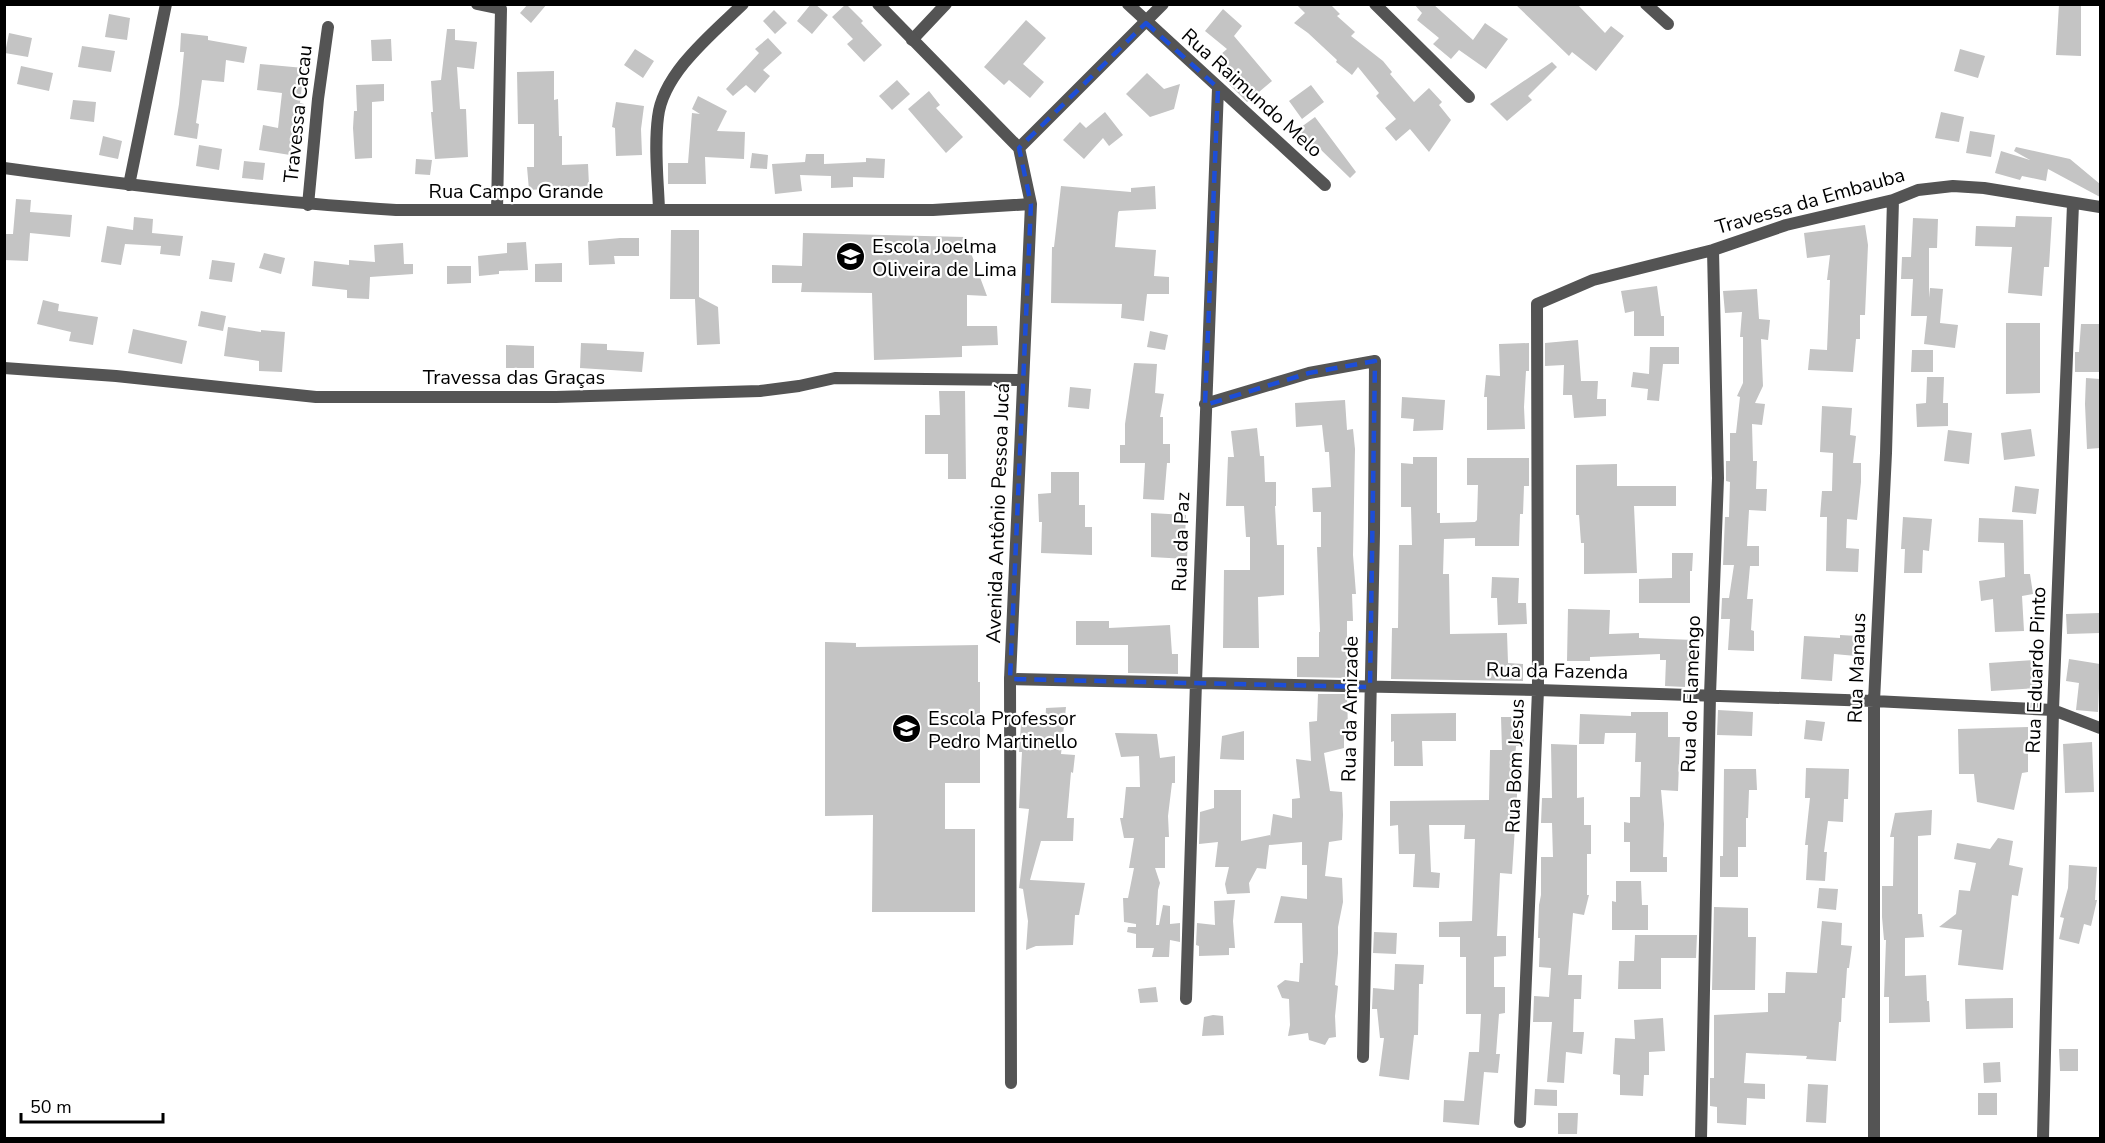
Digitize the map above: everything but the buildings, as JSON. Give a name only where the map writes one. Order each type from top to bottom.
[{"type":"street","points":[[129,185],[166,4]]},
{"type":"street","points":[[477,4],[504,7],[497,210]]},
{"type":"street","points":[[659,210],[658,116],[669,84],[685,62],[743,4]]},
{"type":"street","points":[[878,4],[1019,148],[1146,23],[1162,4]]},
{"type":"street","points":[[912,40],[946,4]]},
{"type":"street","name":"Rua Raimundo Melo","points":[[1128,4],[1146,23],[1325,185]]},
{"type":"street","points":[[1375,4],[1469,97]]},
{"type":"street","points":[[1646,4],[1668,24]]},
{"type":"street","name":"Travessa Cacau","points":[[308,205],[318,99],[328,27]]},
{"type":"street","name":"Rua da Paz","points":[[1186,999],[1205,404],[1218,88]]},
{"type":"street","name":"Avenida Antônio Pessoa Jucá","points":[[1011,1083],[1010,679],[1031,204],[1019,148]]},
{"type":"street","name":"Rua Campo Grande","points":[[4,168],[308,205],[396,210],[933,210],[1031,204]]},
{"type":"street","name":"Travessa da Embauba","points":[[1537,304],[1593,280],[1713,250],[1786,225],[1893,200],[1918,190],[1953,186],[1994,190],[2100,207]]},
{"type":"street","name":"Rua Manaus","points":[[1874,1138],[1874,701],[1887,442],[1893,200]]},
{"type":"street","name":"Rua Eduardo Pinto","points":[[2043,1138],[2053,710],[2073,204]]},
{"type":"street","name":"Rua do Flamengo","points":[[1701,1138],[1710,695],[1718,478],[1713,250]]},
{"type":"street","name":"Rua Bom Jesus","points":[[1520,1122],[1538,690],[1537,304]]},
{"type":"street","name":"Rua da Amizade","points":[[1205,404],[1309,373],[1375,360],[1374,533],[1363,1057]]},
{"type":"street","name":"Travessa das Graças","points":[[4,368],[116,376],[327,397],[556,397],[766,391],[835,378],[1023,380]]},
{"type":"street","name":"Rua da Fazenda","points":[[1010,679],[1538,690],[1874,701],[2053,710],[2100,728]]},
{"type":"highlighted area","points":[[1146,23],[1218,88],[1205,405],[1309,373],[1375,361],[1370,687],[1010,679],[1031,204],[1019,148]]},
{"type":"place","name":"Escola Joelma Oliveira de Lima","points":[[851,257]]},
{"type":"place","name":"Escola Professor Pedro Martinello","points":[[907,729]]}]
